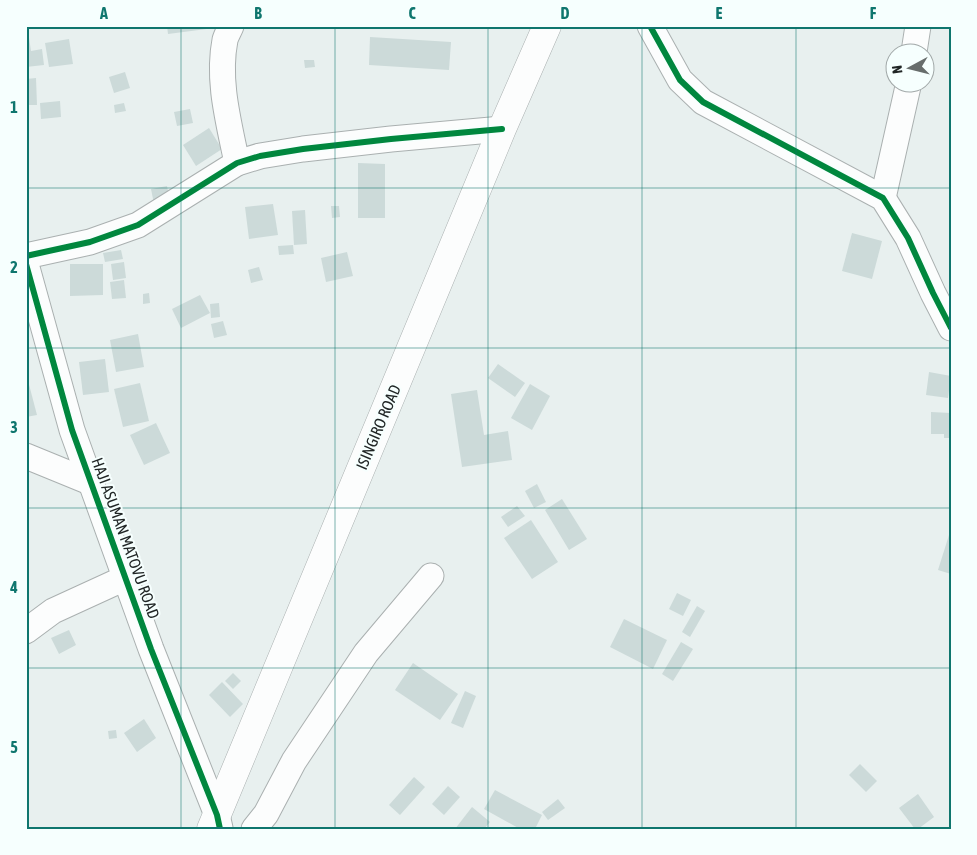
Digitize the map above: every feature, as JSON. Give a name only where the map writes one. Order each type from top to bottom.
[{"type":"main road","name":"ISINGIRO ROAD","points":[[216,824],[502,129],[547,26]]},
{"type":"street","points":[[231,26],[225,38],[223,62],[225,97],[237,163]]},
{"type":"street","points":[[650,26],[680,80],[703,102],[883,198],[908,238],[951,328]]},
{"type":"street","points":[[916,42],[918,26]]},
{"type":"street","points":[[883,198],[907,92]]},
{"type":"street","points":[[26,256],[90,242],[138,226],[237,163],[260,156],[392,139],[502,129]]},
{"type":"street","name":"HAJI ASUMAN MATOVU ROAD","points":[[26,264],[72,430],[216,824]]},
{"type":"street","points":[[26,456],[92,483]]},
{"type":"street","points":[[254,829],[266,814],[294,761],[366,652],[431,576]]},
{"type":"street","points":[[26,631],[53,611],[125,578]]},
{"type":"building","points":[[167,26],[222,26],[222,27],[168,34]]},
{"type":"building","points":[[26,31],[28,31],[31,51],[42,49],[44,65],[26,67]]},
{"type":"building","points":[[370,37],[451,42],[449,70],[369,65]]},
{"type":"building","points":[[69,39],[73,64],[49,67],[45,43]]},
{"type":"building","points":[[304,60],[314,60],[315,67],[305,68]]},
{"type":"building","points":[[125,72],[130,88],[114,93],[109,77]]},
{"type":"building","points":[[36,78],[37,105],[26,105],[26,79]]},
{"type":"building","points":[[60,101],[61,117],[41,119],[40,103]]},
{"type":"building","points":[[124,103],[126,111],[115,113],[114,105]]},
{"type":"building","points":[[190,109],[193,123],[177,126],[174,112]]},
{"type":"building","points":[[209,128],[222,149],[196,166],[183,145]]},
{"type":"building","points":[[358,163],[385,164],[385,218],[358,218]]},
{"type":"building","points":[[167,186],[170,201],[154,204],[151,189]]},
{"type":"building","points":[[273,204],[278,235],[249,239],[245,207]]},
{"type":"building","points":[[331,206],[339,206],[340,217],[332,218]]},
{"type":"building","points":[[305,210],[307,244],[294,245],[292,211]]},
{"type":"building","points":[[852,233],[882,241],[872,279],[842,271]]},
{"type":"building","points":[[293,245],[294,254],[279,255],[278,246]]},
{"type":"building","points":[[121,250],[123,259],[105,262],[103,253]]},
{"type":"building","points":[[347,252],[353,276],[326,282],[321,258]]},
{"type":"building","points":[[124,262],[126,278],[113,280],[111,264]]},
{"type":"building","points":[[70,264],[103,264],[103,295],[70,296]]},
{"type":"building","points":[[259,267],[263,280],[251,283],[248,270]]},
{"type":"building","points":[[124,280],[126,298],[112,299],[110,282]]},
{"type":"building","points":[[149,293],[150,303],[143,304],[143,294]]},
{"type":"building","points":[[200,295],[210,313],[181,328],[172,309]]},
{"type":"building","points":[[219,303],[220,317],[211,318],[210,304]]},
{"type":"building","points":[[223,321],[227,335],[214,338],[211,324]]},
{"type":"building","points":[[138,334],[144,367],[116,372],[110,340]]},
{"type":"building","points":[[105,359],[109,392],[83,395],[79,362]]},
{"type":"building","points":[[498,364],[525,383],[515,397],[488,378]]},
{"type":"building","points":[[929,372],[951,376],[948,398],[926,395]]},
{"type":"building","points":[[26,373],[37,415],[26,417]]},
{"type":"building","points":[[140,383],[149,421],[123,427],[114,389]]},
{"type":"building","points":[[530,384],[550,396],[532,430],[511,418]]},
{"type":"building","points":[[477,390],[484,435],[508,431],[512,460],[462,467],[451,394]]},
{"type":"building","points":[[931,412],[951,413],[951,438],[944,438],[944,434],[931,434]]},
{"type":"building","points":[[156,423],[170,453],[144,465],[130,435]]},
{"type":"building","points":[[537,484],[546,502],[534,508],[525,491]]},
{"type":"building","points":[[562,499],[587,539],[569,550],[545,510]]},
{"type":"building","points":[[517,506],[525,516],[508,527],[501,517]]},
{"type":"building","points":[[531,520],[558,562],[532,579],[504,538]]},
{"type":"building","points":[[949,535],[951,536],[951,574],[938,570]]},
{"type":"building","points":[[677,593],[691,600],[683,616],[669,609]]},
{"type":"building","points":[[697,606],[705,611],[690,637],[682,632]]},
{"type":"building","points":[[624,619],[667,640],[653,669],[610,647]]},
{"type":"building","points":[[69,630],[76,645],[59,654],[51,638]]},
{"type":"building","points":[[681,642],[693,649],[673,681],[662,674]]},
{"type":"building","points":[[413,663],[458,694],[440,720],[395,690]]},
{"type":"building","points":[[233,673],[241,681],[233,689],[225,681]]},
{"type":"building","points":[[222,682],[243,704],[230,717],[209,695]]},
{"type":"building","points":[[465,691],[476,696],[463,728],[451,723]]},
{"type":"building","points":[[144,719],[156,738],[137,752],[124,733]]},
{"type":"building","points":[[116,730],[117,738],[109,739],[108,731]]},
{"type":"building","points":[[860,764],[877,781],[866,792],[849,775]]},
{"type":"building","points":[[414,777],[425,787],[400,815],[389,805]]},
{"type":"building","points":[[448,786],[460,797],[444,815],[432,804]]},
{"type":"building","points":[[495,790],[542,815],[535,829],[520,829],[484,809]]},
{"type":"building","points":[[918,794],[934,817],[918,829],[915,829],[899,808]]},
{"type":"building","points":[[558,799],[565,808],[548,820],[542,812]]},
{"type":"building","points":[[472,807],[490,822],[484,829],[455,829]]},
{"type":"cycle path","points":[[650,26],[680,80],[703,102],[883,198],[908,238],[951,328]]},
{"type":"cycle path","points":[[26,256],[90,242],[138,225],[237,163],[260,156],[391,139],[502,129]]},
{"type":"cycle path","points":[[26,264],[72,430],[151,649],[217,815],[220,829]]}]
